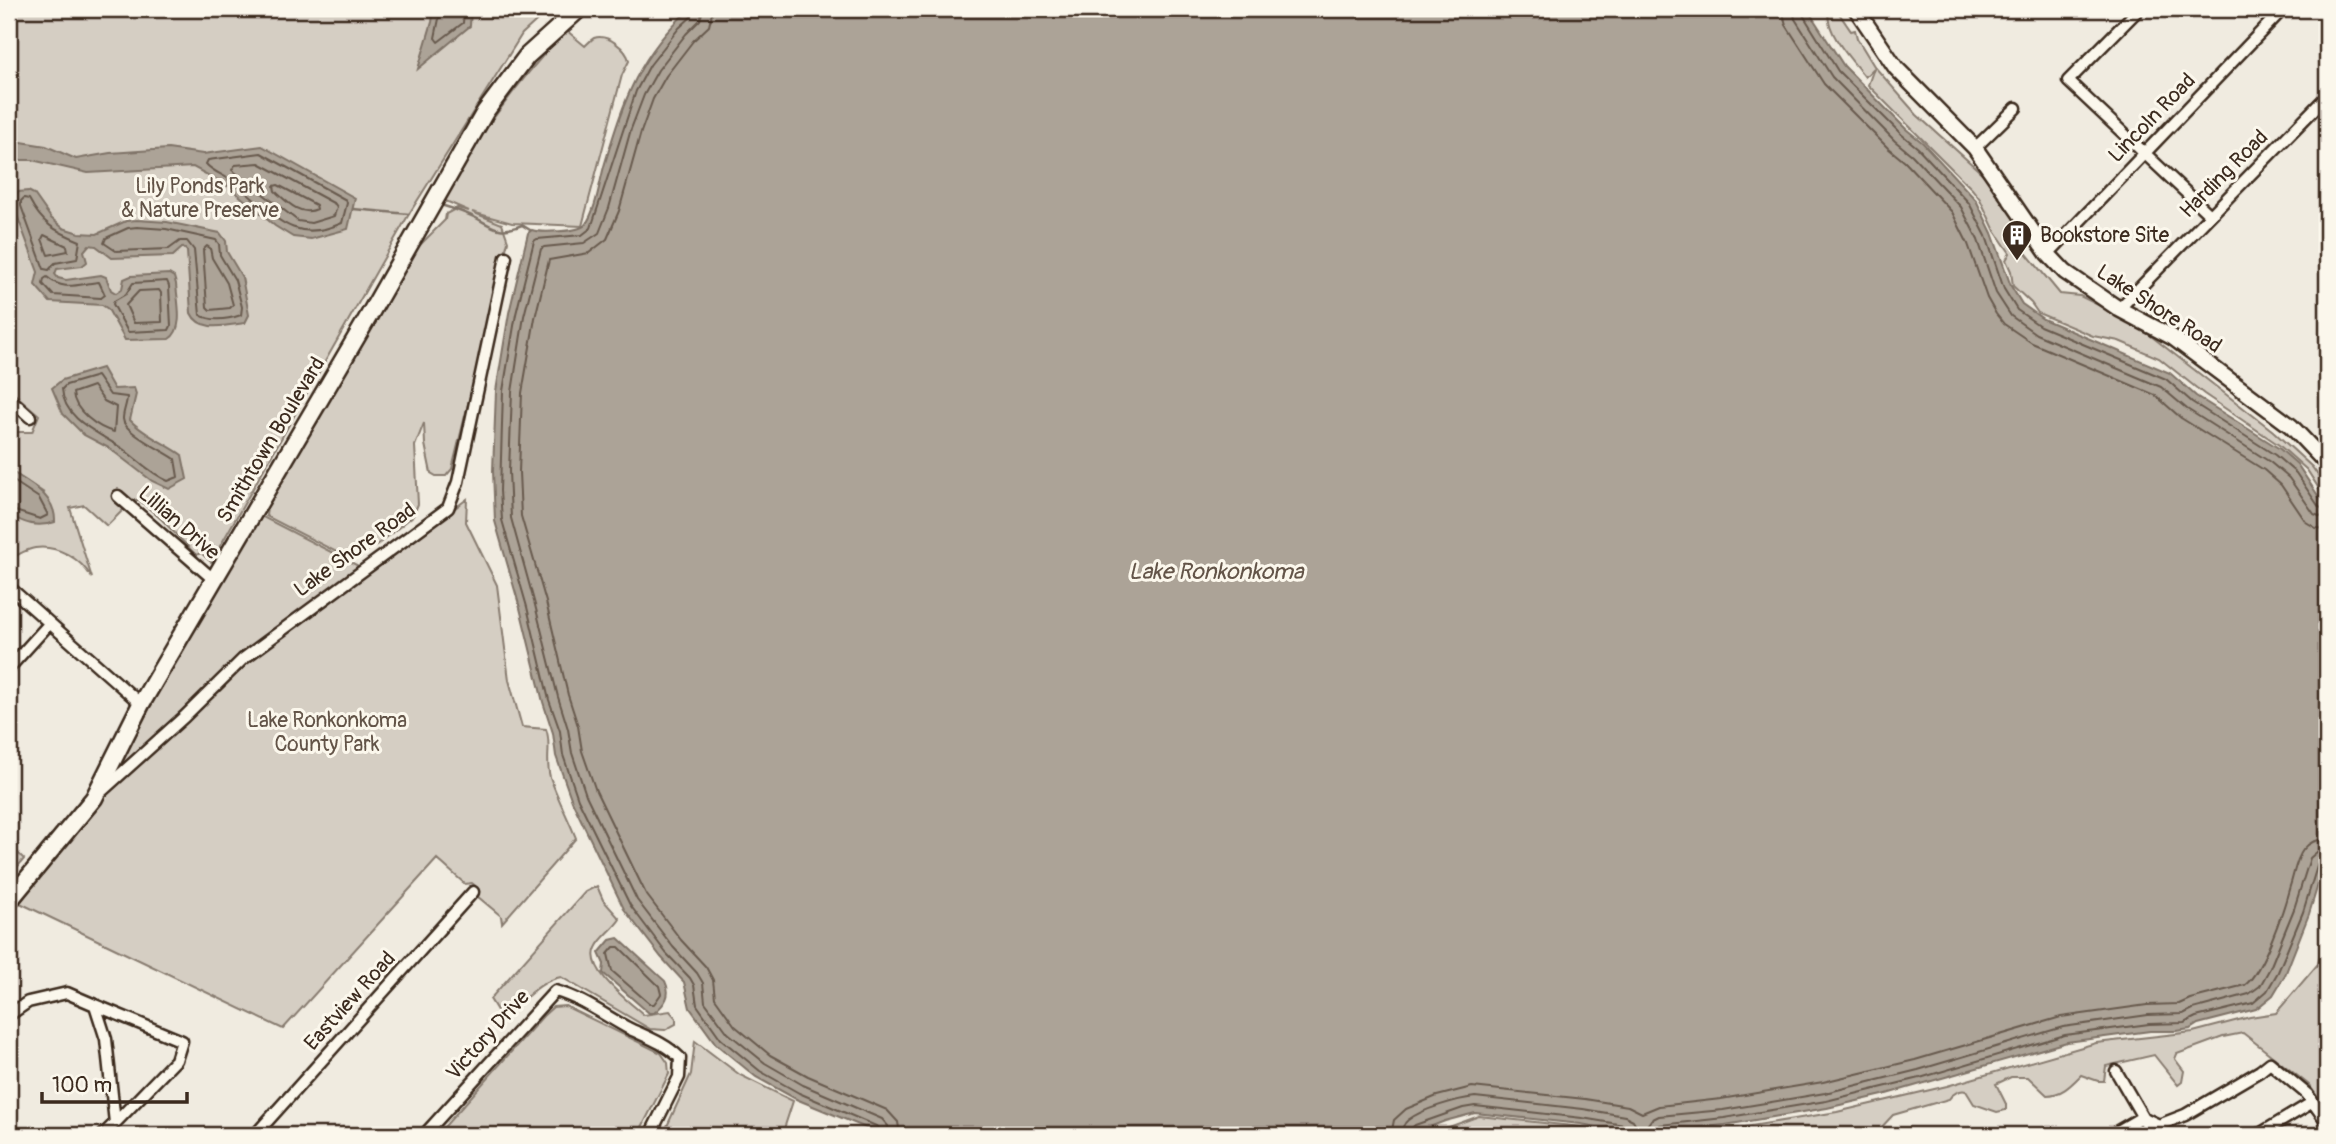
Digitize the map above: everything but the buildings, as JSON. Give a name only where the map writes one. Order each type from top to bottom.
[{"type":"main road","name":"Smithtown Boulevard","points":[[9,901],[94,798],[141,704],[485,112],[527,56],[579,9]]},
{"type":"street","name":"Lake Shore Road","points":[[1856,9],[1896,68],[1975,148],[2049,254],[2065,272],[2119,309],[2172,337],[2291,426],[2327,464]]},
{"type":"street","points":[[2139,9],[2068,81],[2210,215]]},
{"type":"street","name":"Lincoln Road","points":[[2049,254],[2283,9]]},
{"type":"street","name":"Harding Road","points":[[2119,309],[2327,96]]},
{"type":"street","points":[[1975,148],[2016,108]]},
{"type":"street","name":"Lake Shore Road","points":[[94,798],[184,718],[243,659],[448,508],[458,482],[506,257]]},
{"type":"street","points":[[9,398],[30,417]]},
{"type":"street","name":"Lillian Drive","points":[[118,496],[213,579]]},
{"type":"street","points":[[9,587],[141,704]]},
{"type":"street","points":[[9,668],[48,624]]},
{"type":"street","name":"Eastview Road","points":[[255,1135],[473,892]]},
{"type":"street","name":"Victory Drive","points":[[424,1135],[555,991],[569,995],[668,1047],[680,1058],[679,1077],[650,1135]]},
{"type":"street","points":[[9,1014],[28,1002],[67,993],[182,1041],[176,1060],[103,1135]]},
{"type":"street","points":[[95,1005],[106,1039],[115,1123]]},
{"type":"street","points":[[2142,1117],[2159,1125],[2169,1122],[2270,1063],[2314,1102],[2327,1122]]},
{"type":"street","points":[[2116,1071],[2154,1135]]},
{"type":"street","points":[[2258,1135],[2314,1102]]},
{"type":"street","points":[[2111,1135],[2142,1117]]},
{"type":"green space","name":"Lily Ponds Park & Nature Preserve","points":[[9,9],[547,9],[522,34],[409,214],[211,562],[201,553],[196,555],[139,500],[133,500],[107,526],[84,505],[70,508],[92,578],[75,559],[52,549],[32,549],[9,559],[9,514],[16,519],[44,493],[9,470],[9,432],[32,432],[39,415],[9,389]]},
{"type":"green space","points":[[1829,9],[1836,9],[1851,31],[1855,30],[1874,66],[1917,115],[1995,185],[2027,235],[2022,248],[2060,294],[2080,296],[2133,322],[2273,431],[2312,467],[2327,488],[2327,501],[2307,470],[2279,445],[2204,394],[2159,358],[2119,341],[2093,336],[2038,313],[2013,286],[2006,260],[2010,253],[1995,231],[1980,199],[1868,85],[1874,68],[1865,77],[1846,54],[1830,26]]},
{"type":"green space","points":[[566,30],[585,46],[594,38],[610,40],[625,52],[629,61],[622,75],[582,226],[512,223],[472,212],[502,224],[508,241],[452,469],[446,476],[431,473],[424,423],[415,446],[418,504],[413,516],[376,546],[350,559],[266,516],[267,506],[415,250],[445,220],[446,214],[457,208],[469,211],[441,199],[455,176],[514,90]]},
{"type":"green space","name":"Lake Ronkonkoma County Park","points":[[467,499],[466,522],[497,585],[509,680],[522,727],[546,729],[550,777],[576,838],[502,923],[501,916],[477,896],[475,885],[465,884],[437,859],[283,1029],[20,903],[113,773],[259,515],[370,572]]},
{"type":"green space","points":[[9,844],[24,859],[9,877]]},
{"type":"green space","points":[[597,886],[603,900],[620,919],[596,948],[594,957],[597,966],[611,985],[644,1015],[670,1011],[676,1018],[676,1024],[665,1030],[650,1029],[561,977],[539,987],[507,1014],[498,1012],[490,999],[585,892]]},
{"type":"green space","points":[[2327,928],[2327,1110],[2309,1085],[2243,1033],[2223,1037],[2177,1054],[2175,1059],[2184,1071],[2182,1082],[2178,1085],[2154,1055],[2106,1066],[2104,1081],[2081,1075],[2066,1089],[2052,1095],[2047,1095],[2028,1077],[2011,1077],[1996,1084],[2006,1104],[2006,1110],[1997,1112],[1974,1104],[1966,1091],[1959,1091],[1949,1099],[1893,1115],[1878,1131],[1879,1135],[1667,1135],[1745,1127],[1837,1112],[1947,1086],[2096,1043],[2193,1032],[2276,1013],[2318,964]]},
{"type":"green space","points":[[565,1006],[661,1053],[668,1063],[669,1074],[638,1135],[437,1135],[543,1016],[553,1007]]},
{"type":"green space","points":[[695,1041],[740,1075],[793,1101],[782,1135],[663,1135],[691,1074]]},
{"type":"green space","points":[[1479,1116],[1581,1127],[1628,1135],[1427,1135]]},
{"type":"water","points":[[434,9],[471,9],[470,26],[418,69],[432,22]]},
{"type":"water","name":"Lake Ronkonkoma","points":[[690,9],[1807,9],[1844,66],[1923,143],[1976,200],[1992,233],[2011,286],[2022,304],[2043,319],[2170,373],[2196,396],[2280,449],[2297,464],[2327,509],[2327,855],[2309,914],[2285,975],[2273,995],[2256,1009],[2198,1024],[2190,1029],[2150,1031],[2067,1042],[1883,1095],[1827,1108],[1725,1125],[1634,1134],[1581,1124],[1475,1113],[1409,1135],[883,1135],[796,1099],[756,1077],[716,1044],[690,1008],[684,982],[624,909],[572,801],[556,756],[553,733],[495,521],[493,471],[496,391],[509,313],[528,233],[532,230],[568,230],[585,225],[595,204],[619,119],[636,79],[658,43]]},
{"type":"water","points":[[9,140],[46,146],[76,159],[110,153],[168,149],[203,154],[262,146],[355,198],[348,229],[311,239],[293,237],[275,226],[228,186],[193,167],[88,173],[32,160],[9,160]]},
{"type":"water","points":[[28,191],[34,194],[51,218],[63,228],[79,233],[97,234],[126,221],[137,220],[167,222],[220,233],[226,241],[227,252],[242,277],[249,315],[245,323],[215,326],[195,319],[191,313],[187,251],[183,247],[173,256],[112,258],[96,246],[89,245],[84,251],[87,262],[82,266],[57,269],[55,274],[66,280],[101,275],[106,277],[111,290],[116,293],[122,289],[124,279],[131,276],[169,274],[174,277],[176,284],[179,322],[174,335],[169,339],[125,340],[108,309],[102,305],[50,302],[35,285],[38,272],[14,207],[18,192]]},
{"type":"water","points":[[102,368],[114,389],[134,388],[136,394],[130,420],[148,435],[182,455],[187,479],[169,489],[152,481],[109,448],[84,435],[63,414],[52,388],[62,380]]},
{"type":"water","points":[[9,470],[46,497],[51,504],[55,522],[31,524],[9,514]]},
{"type":"water","points":[[618,938],[665,981],[668,991],[666,999],[654,1013],[649,1013],[603,973],[604,964],[599,953],[610,940]]},
{"type":"waterway","points":[[444,206],[498,229],[522,225],[530,230]]},
{"type":"waterway","points":[[353,209],[409,214]]},
{"type":"place","name":"Bookstore Site","points":[[2017,262]]}]
